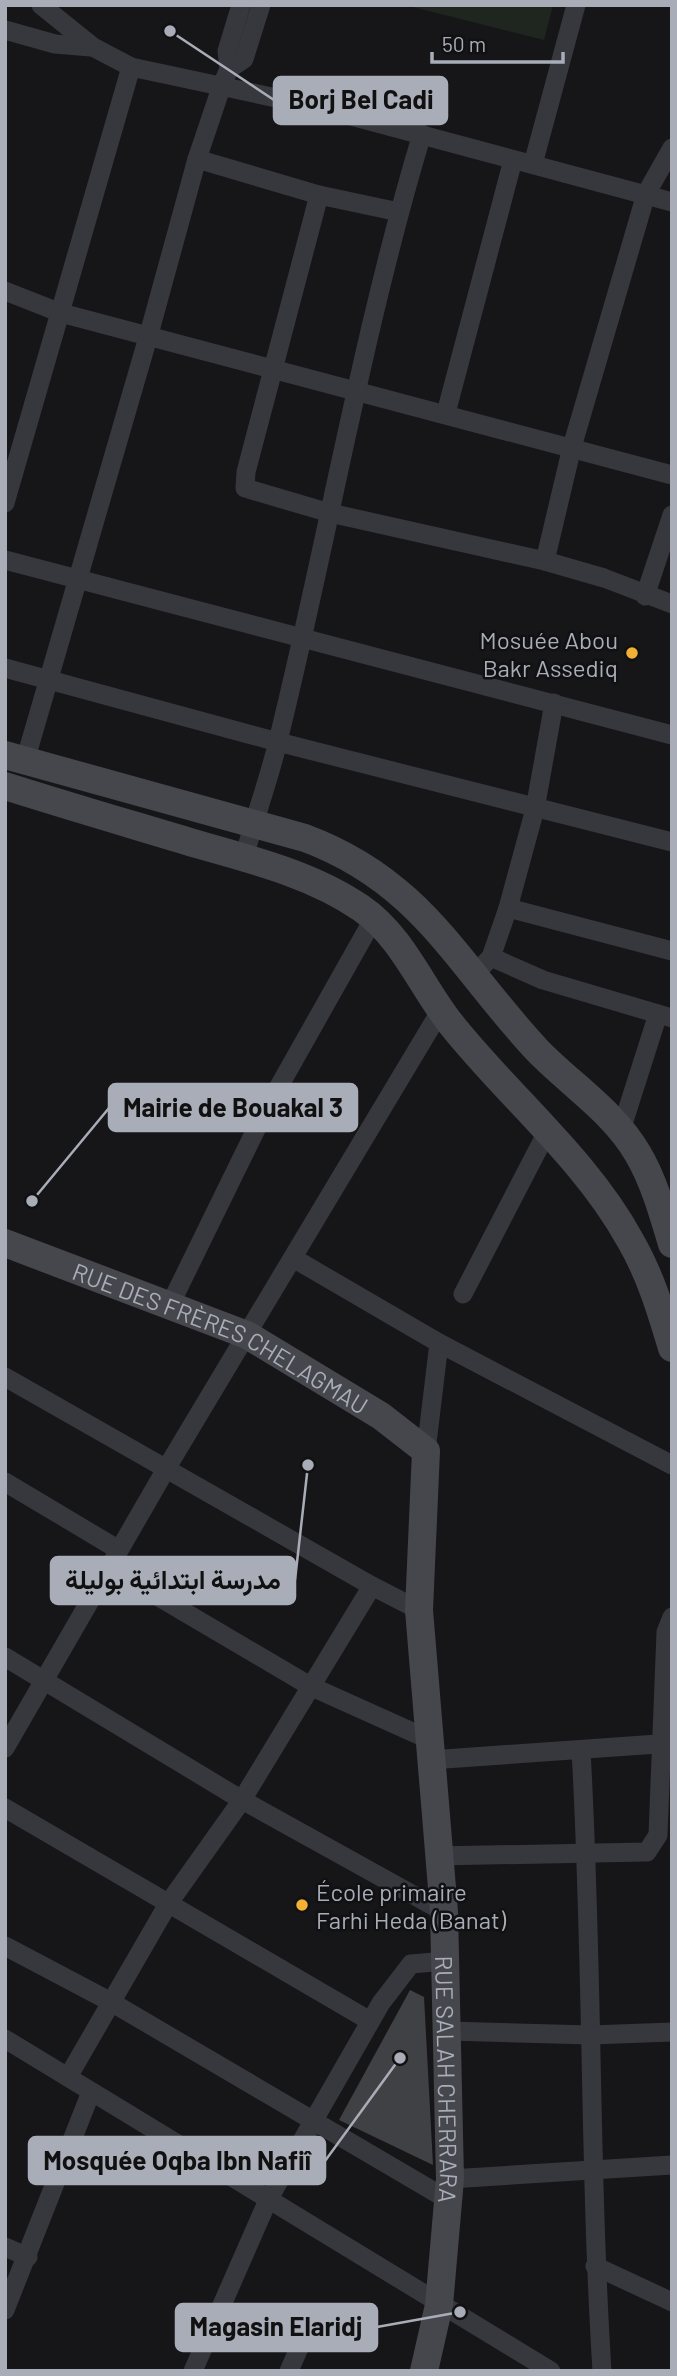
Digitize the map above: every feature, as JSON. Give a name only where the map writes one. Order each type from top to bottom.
[{"type":"main road","points":[[15,758],[305,838],[363,864],[417,908],[479,971],[545,1058],[621,1130],[649,1176],[672,1244]]},
{"type":"main road","points":[[5,786],[244,858],[337,894],[374,918],[395,941],[438,1006],[598,1191],[630,1239],[660,1308],[672,1348]]},
{"type":"main road","points":[[438,1006],[440,969],[479,971]]},
{"type":"main road","points":[[438,1006],[472,1011],[479,971]]},
{"type":"main road","name":"RUE DES FRÈRES CHELAGMAU","points":[[5,1243],[247,1335],[381,1416],[426,1451]]},
{"type":"main road","name":"RUE SALAH CHERRARA","points":[[424,2371],[439,2305],[450,2190],[444,1912],[437,1856],[419,1610],[426,1451]]},
{"type":"street","points":[[41,5],[93,47],[131,67],[225,77],[513,160],[672,202]]},
{"type":"street","points":[[15,758],[47,678],[149,334],[197,159],[225,77],[227,51],[241,5]]},
{"type":"street","points":[[225,77],[244,59],[261,5]]},
{"type":"street","points":[[533,164],[576,5]]},
{"type":"street","points":[[5,30],[55,44],[93,47]]},
{"type":"street","points":[[5,503],[131,67]]},
{"type":"street","points":[[244,858],[278,742],[399,212],[422,134]]},
{"type":"street","points":[[545,561],[572,447],[646,194],[672,148]]},
{"type":"street","points":[[197,159],[318,195],[399,212]]},
{"type":"street","points":[[446,413],[513,160]]},
{"type":"street","points":[[318,195],[275,369],[246,472],[245,488],[330,513],[545,561],[615,582],[645,596],[672,604]]},
{"type":"street","points":[[5,291],[61,313],[149,334],[672,475]]},
{"type":"street","points":[[645,596],[672,515]]},
{"type":"street","points":[[5,560],[672,735]]},
{"type":"street","points":[[5,668],[278,742],[672,842]]},
{"type":"street","points":[[554,703],[535,808],[508,908],[479,971],[542,980],[665,1016],[621,1130]]},
{"type":"street","points":[[508,908],[672,951]]},
{"type":"street","points":[[170,1305],[264,1113],[374,918]]},
{"type":"street","points":[[5,1748],[118,1549],[293,1258],[438,1006]]},
{"type":"street","points":[[463,1294],[547,1132]]},
{"type":"street","points":[[293,1258],[439,1343],[672,1465]]},
{"type":"street","points":[[426,1451],[439,1343]]},
{"type":"street","points":[[5,1377],[372,1586],[419,1610]]},
{"type":"street","points":[[5,1482],[118,1549]]},
{"type":"street","points":[[108,1567],[310,1686],[430,1750],[581,1751],[668,1743]]},
{"type":"street","points":[[68,2077],[168,1904],[242,1800],[372,1586]]},
{"type":"street","points":[[437,1856],[634,1855],[647,1852],[658,1835],[668,1743],[666,1632],[672,1617]]},
{"type":"street","points":[[5,1657],[242,1800],[444,1912]]},
{"type":"street","points":[[581,1751],[587,1854],[595,2266],[602,2371]]},
{"type":"street","points":[[5,1808],[370,2021]]},
{"type":"street","points":[[5,1946],[111,2001],[313,2123],[450,2190],[595,2169],[672,2165]]},
{"type":"street","points":[[193,2371],[268,2200],[370,2021],[411,1964],[446,1961]]},
{"type":"street","points":[[447,2031],[591,2035],[672,2032]]},
{"type":"street","points":[[5,2039],[439,2305],[516,2361],[551,2371]]},
{"type":"street","points":[[5,2310],[91,2092]]},
{"type":"street","points":[[5,2247],[28,2257]]},
{"type":"street","points":[[595,2266],[672,2302]]},
{"type":"street","points":[[289,2371],[310,2323]]},
{"type":"shaded area","points":[[405,5],[553,5],[544,40]]},
{"type":"building","points":[[410,1990],[424,1997],[433,2165],[339,2120]]},
{"type":"place","name":"Borj Bel Cadi","points":[[170,31]]},
{"type":"place","name":"Mosuée Abou Bakr Assediq","points":[[632,653]]},
{"type":"place","name":"Mairie de Bouakal 3","points":[[32,1201]]},
{"type":"place","name":"مدرسة ابتدائية بوليلة","points":[[308,1465]]},
{"type":"place","name":"École primaire Farhi Heda (Banat)","points":[[302,1905]]},
{"type":"place","name":"Mosquée Oqba Ibn Nafiî","points":[[400,2058]]},
{"type":"place","name":"Magasin Elaridj","points":[[460,2312]]}]
